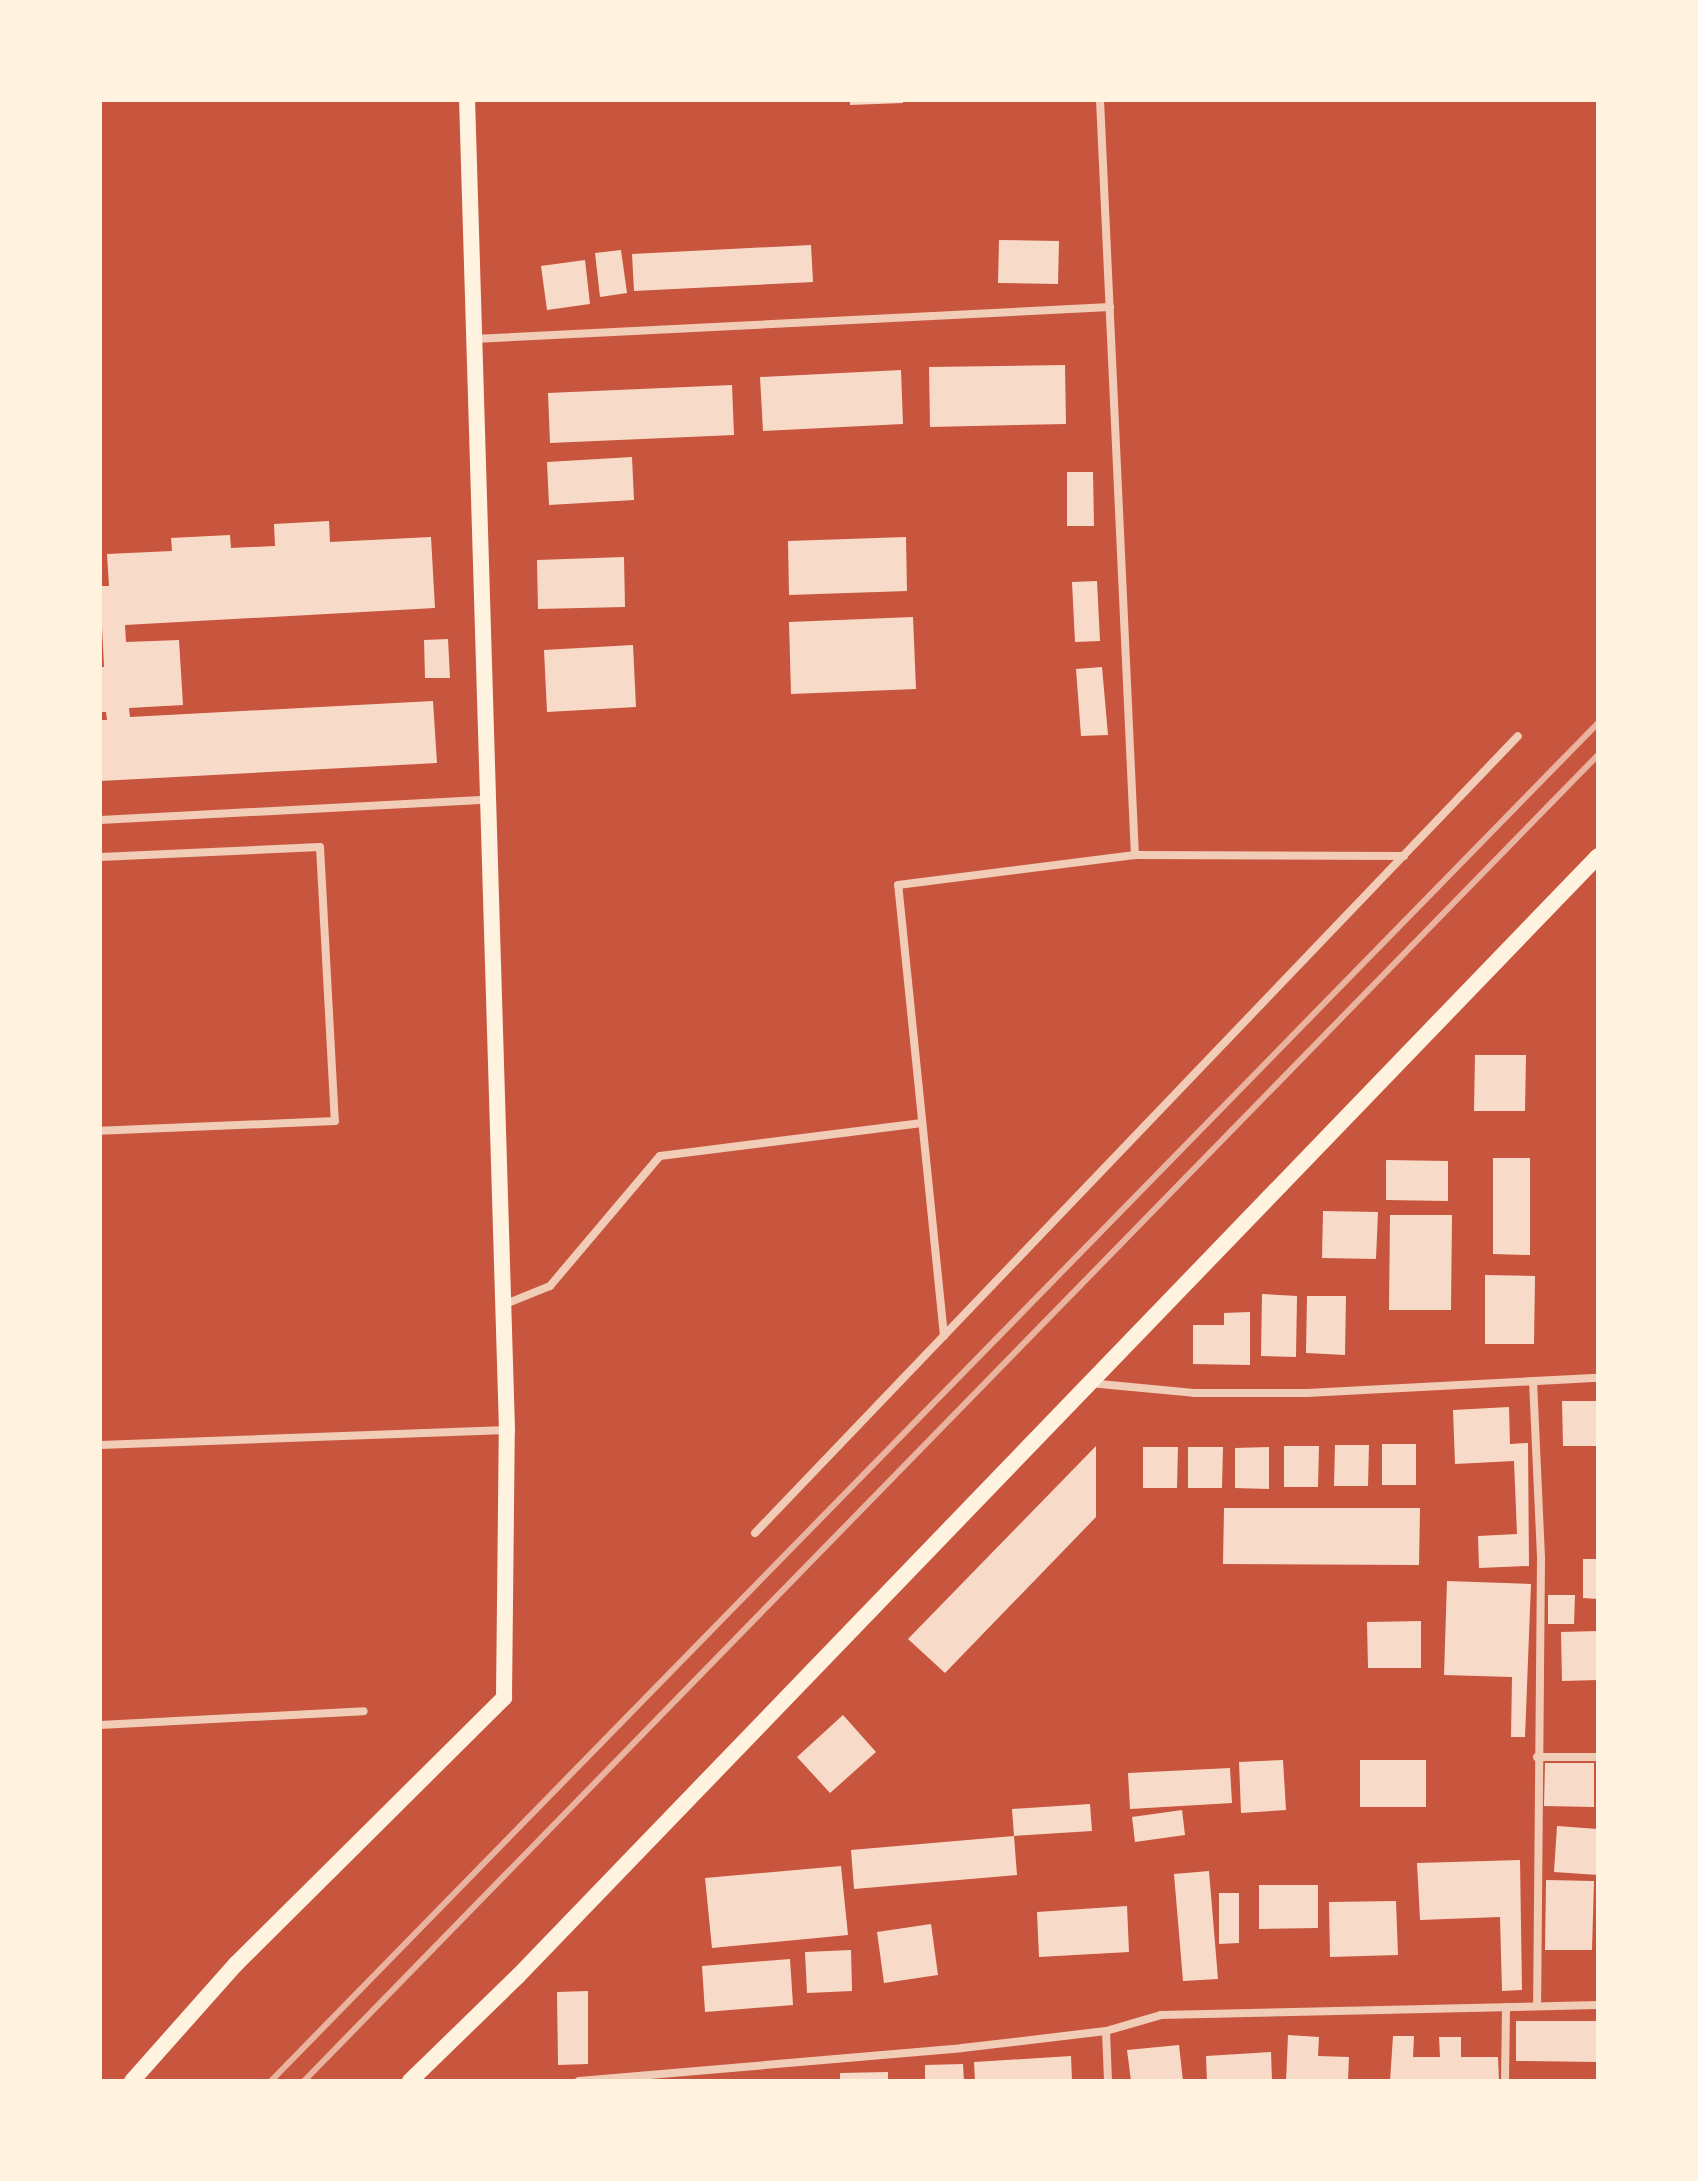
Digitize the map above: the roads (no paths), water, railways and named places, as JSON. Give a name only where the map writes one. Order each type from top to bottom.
[{"type":"main road","points":[[132,2081],[236,1964],[504,1698],[507,1430],[485,800],[467,100]]},
{"type":"main road","points":[[410,2081],[1598,856]]},
{"type":"street","points":[[1100,100],[1135,855]]},
{"type":"street","points":[[473,339],[1110,307]]},
{"type":"street","points":[[755,1533],[1518,736]]},
{"type":"street","points":[[100,820],[485,800]]},
{"type":"street","points":[[100,857],[320,847],[335,1121],[100,1131]]},
{"type":"street","points":[[944,1336],[898,885],[1135,855],[1404,856]]},
{"type":"street","points":[[502,1305],[550,1286],[660,1156],[922,1123]]},
{"type":"street","points":[[1088,1383],[1194,1393],[1307,1393],[1598,1378]]},
{"type":"street","points":[[1533,1381],[1541,1559],[1537,2006]]},
{"type":"street","points":[[100,1445],[507,1430]]},
{"type":"street","points":[[100,1725],[364,1711]]},
{"type":"street","points":[[1537,1757],[1598,1757]]},
{"type":"street","points":[[579,2081],[832,2062],[1106,2031],[1161,2015],[1598,2005]]},
{"type":"street","points":[[1505,2081],[1506,2007]]},
{"type":"street","points":[[1106,2031],[1108,2081]]},
{"type":"railway","points":[[271,2081],[1598,723]]},
{"type":"railway","points":[[304,2081],[1598,755]]}]
